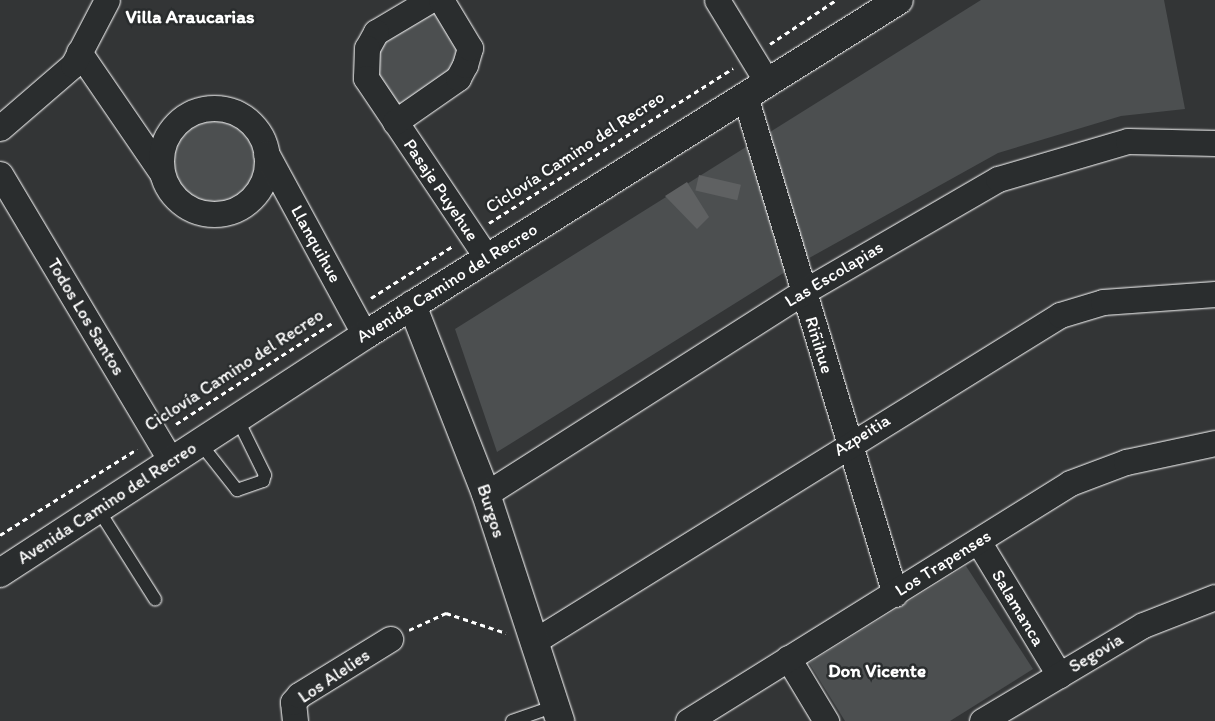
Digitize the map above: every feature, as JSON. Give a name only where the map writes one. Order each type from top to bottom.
[{"type":"street","points":[[0,128],[43,95],[79,52],[107,0]]},
{"type":"street","name":"Pasaje Puyehue","points":[[430,0],[376,32],[367,48],[366,78],[487,258]]},
{"type":"street","name":"Pasaje Puyehue","points":[[396,122],[458,78],[465,64],[470,48],[441,0]]},
{"type":"street","name":"Riñihue","points":[[716,0],[751,56],[756,89],[803,292],[894,594]]},
{"type":"street","name":"Avenida Camino del Recreo","points":[[0,573],[365,335],[756,89],[887,3]]},
{"type":"street","points":[[79,52],[162,172],[179,202],[201,212],[225,213],[240,208],[262,184],[266,152],[250,123],[236,114],[204,109],[175,125],[165,140],[162,172]]},
{"type":"street","name":"Las Escolapias","points":[[486,494],[803,292],[968,195],[1028,167],[1128,141],[1215,143]]},
{"type":"street","name":"Llanquihue","points":[[266,152],[365,335]]},
{"type":"street","name":"Todos Los Santos","points":[[0,174],[171,461]]},
{"type":"street","name":"Azpeitia","points":[[533,642],[849,443],[1060,315],[1103,302],[1215,294]]},
{"type":"street","name":"Burgos","points":[[412,305],[486,494],[558,714]]},
{"type":"street","name":"Los Trapenses","points":[[688,721],[978,541],[1098,470],[1215,443]]},
{"type":"street","name":"Salamanca","points":[[978,541],[1059,675]]},
{"type":"street","name":"Segovia","points":[[982,721],[1164,614],[1215,598]]},
{"type":"street","name":"Los Alelies","points":[[295,721],[293,702],[299,695],[390,639]]},
{"type":"street","points":[[788,658],[826,721]]},
{"type":"lane","points":[[200,443],[238,490],[263,481],[264,475],[237,418]]},
{"type":"lane","points":[[98,509],[155,599]]},
{"type":"lane","points":[[512,721],[558,714]]},
{"type":"path","name":"Ciclovía Camino del Recreo","points":[[0,535],[836,0]]},
{"type":"path","points":[[390,639],[446,613],[533,642]]},
{"type":"shaded area","points":[[981,0],[1164,0],[1185,109],[1121,116],[998,153],[793,267],[497,452],[455,329]]},
{"type":"shaded area","points":[[435,4],[463,49],[459,62],[397,113],[372,76],[381,37]]},
{"type":"shaded area","points":[[214,114],[232,117],[247,128],[258,143],[261,161],[258,179],[247,194],[232,205],[214,208],[196,205],[181,194],[170,179],[167,161],[170,143],[181,128],[196,117]]},
{"type":"shaded area","points":[[966,566],[1033,669],[950,721],[845,721],[809,663]]},
{"type":"building","points":[[699,175],[741,185],[737,200],[695,191]]},
{"type":"building","points":[[687,182],[709,217],[697,229],[665,196]]},
{"type":"district","name":"Villa Araucarias","points":[[190,17]]},
{"type":"district","name":"Don Vicente","points":[[877,671]]}]
